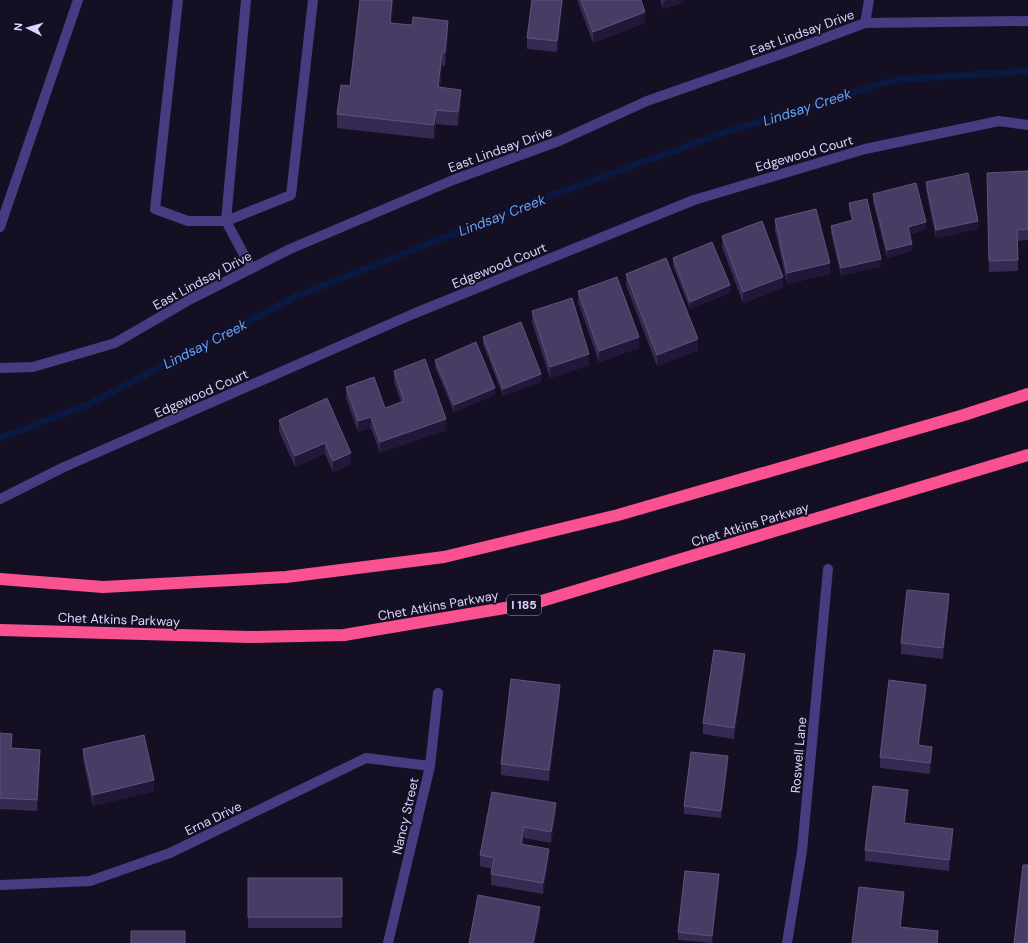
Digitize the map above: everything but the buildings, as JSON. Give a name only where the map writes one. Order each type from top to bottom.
[{"type":"highway","points":[[1,580],[103,587],[286,577],[444,557],[618,515],[956,418],[1028,394]]},
{"type":"highway","name":"Chet Atkins Parkway","points":[[0,630],[250,637],[344,635],[535,603],[1028,455]]},
{"type":"street","points":[[0,227],[78,0]]},
{"type":"street","points":[[178,0],[154,209],[188,221],[226,220],[291,195],[313,0]]},
{"type":"street","points":[[246,0],[226,220],[251,268]]},
{"type":"street","points":[[865,23],[869,0]]},
{"type":"street","name":"East Lindsay Drive","points":[[0,368],[33,367],[115,343],[192,299],[290,249],[446,183],[559,141],[647,101],[865,23],[1028,21]]},
{"type":"street","name":"Edgewood Court","points":[[0,499],[64,467],[414,314],[694,200],[865,149],[999,120],[1028,125]]},
{"type":"street","name":"Roswell Lane","points":[[787,943],[802,851],[828,569]]},
{"type":"street","name":"Nancy Street","points":[[388,943],[430,766],[438,693]]},
{"type":"street","name":"Erna Drive","points":[[0,886],[90,881],[170,853],[366,758],[430,766]]},
{"type":"waterway","name":"Lindsay Creek","points":[[0,438],[89,404],[297,296],[531,203],[720,134],[893,80],[1028,71]]}]
